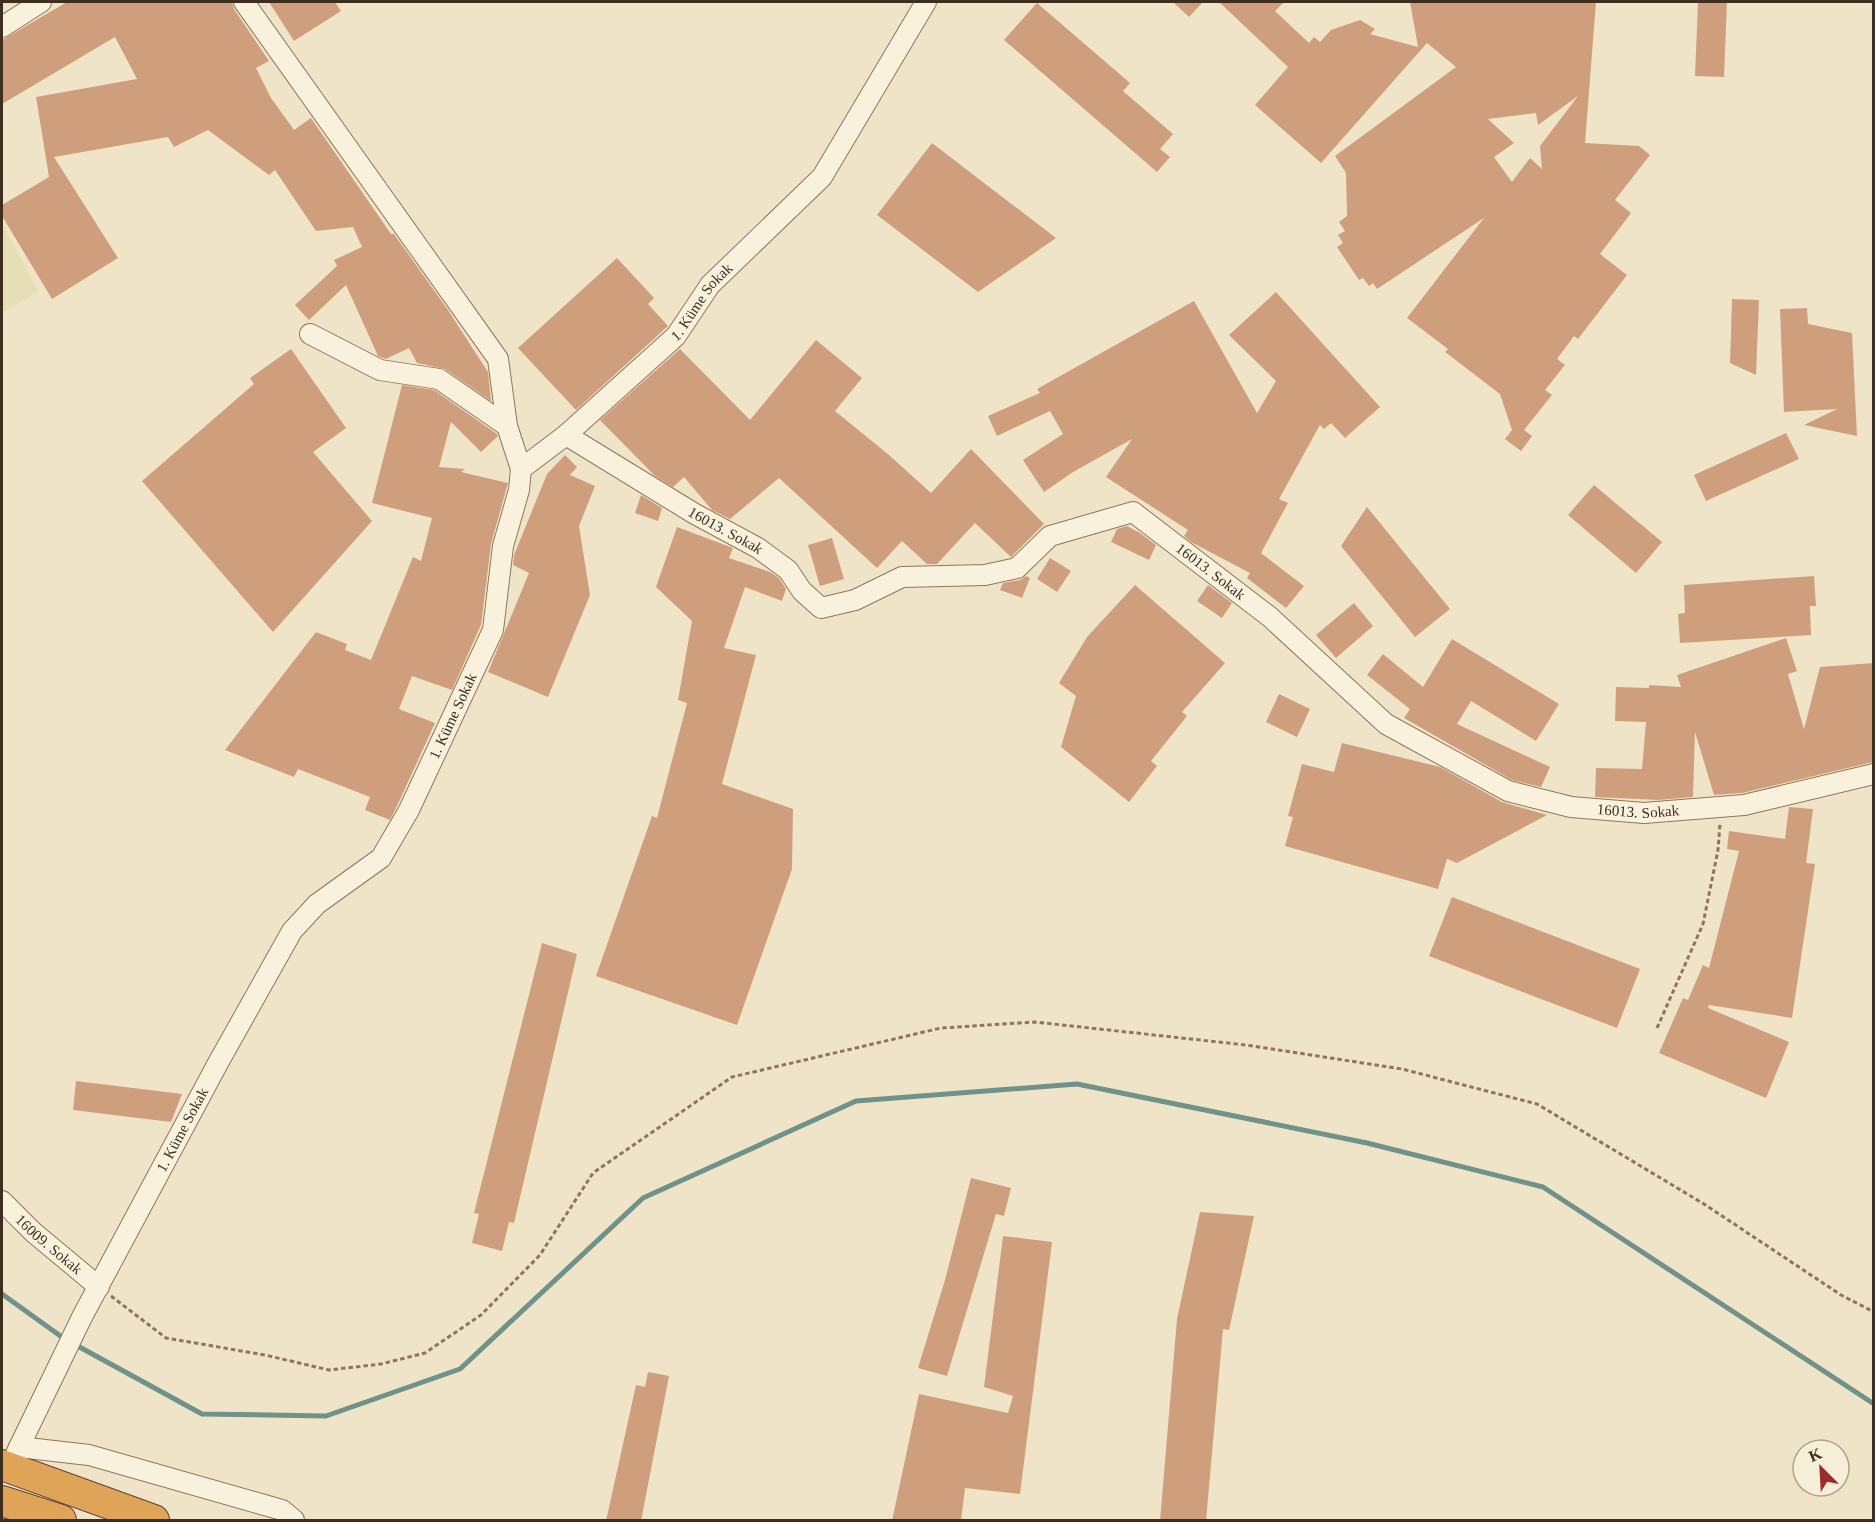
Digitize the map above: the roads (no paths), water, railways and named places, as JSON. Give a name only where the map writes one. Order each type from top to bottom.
[{"type":"highway","points":[[10,1460],[154,1521]]},
{"type":"highway","points":[[2,1501],[61,1521]]},
{"type":"street","points":[[2,27],[41,2]]},
{"type":"street","points":[[244,2],[498,359],[507,426],[521,469]]},
{"type":"street","name":"1. Küme Sokak","points":[[10,1460],[82,1317],[218,1063],[292,931],[317,904],[381,858],[409,810],[493,630],[503,546],[519,490],[521,469],[566,435],[676,336],[710,285],[822,177],[905,33],[926,2]]},
{"type":"street","points":[[310,334],[380,370],[439,379],[507,426]]},
{"type":"street","name":"16013. Sokak","points":[[566,435],[695,514],[758,548],[788,570],[802,591],[821,608],[855,600],[902,577],[985,575],[1017,568],[1050,536],[1133,512],[1270,617],[1386,724],[1508,791],[1571,807],[1644,813],[1744,805],[1874,774]]},
{"type":"street","name":"16009. Sokak","points":[[2,1202],[33,1233],[99,1287]]},
{"type":"street","points":[[10,1460],[89,1455],[282,1510],[294,1521]]},
{"type":"street","points":[[2,1511],[19,1521]]},
{"type":"waterway","points":[[74,1344],[202,1414],[326,1416],[460,1369],[643,1198],[856,1101],[1077,1084],[1367,1143],[1543,1187],[1874,1404]]},
{"type":"waterway","points":[[2,1294],[66,1340]]}]
